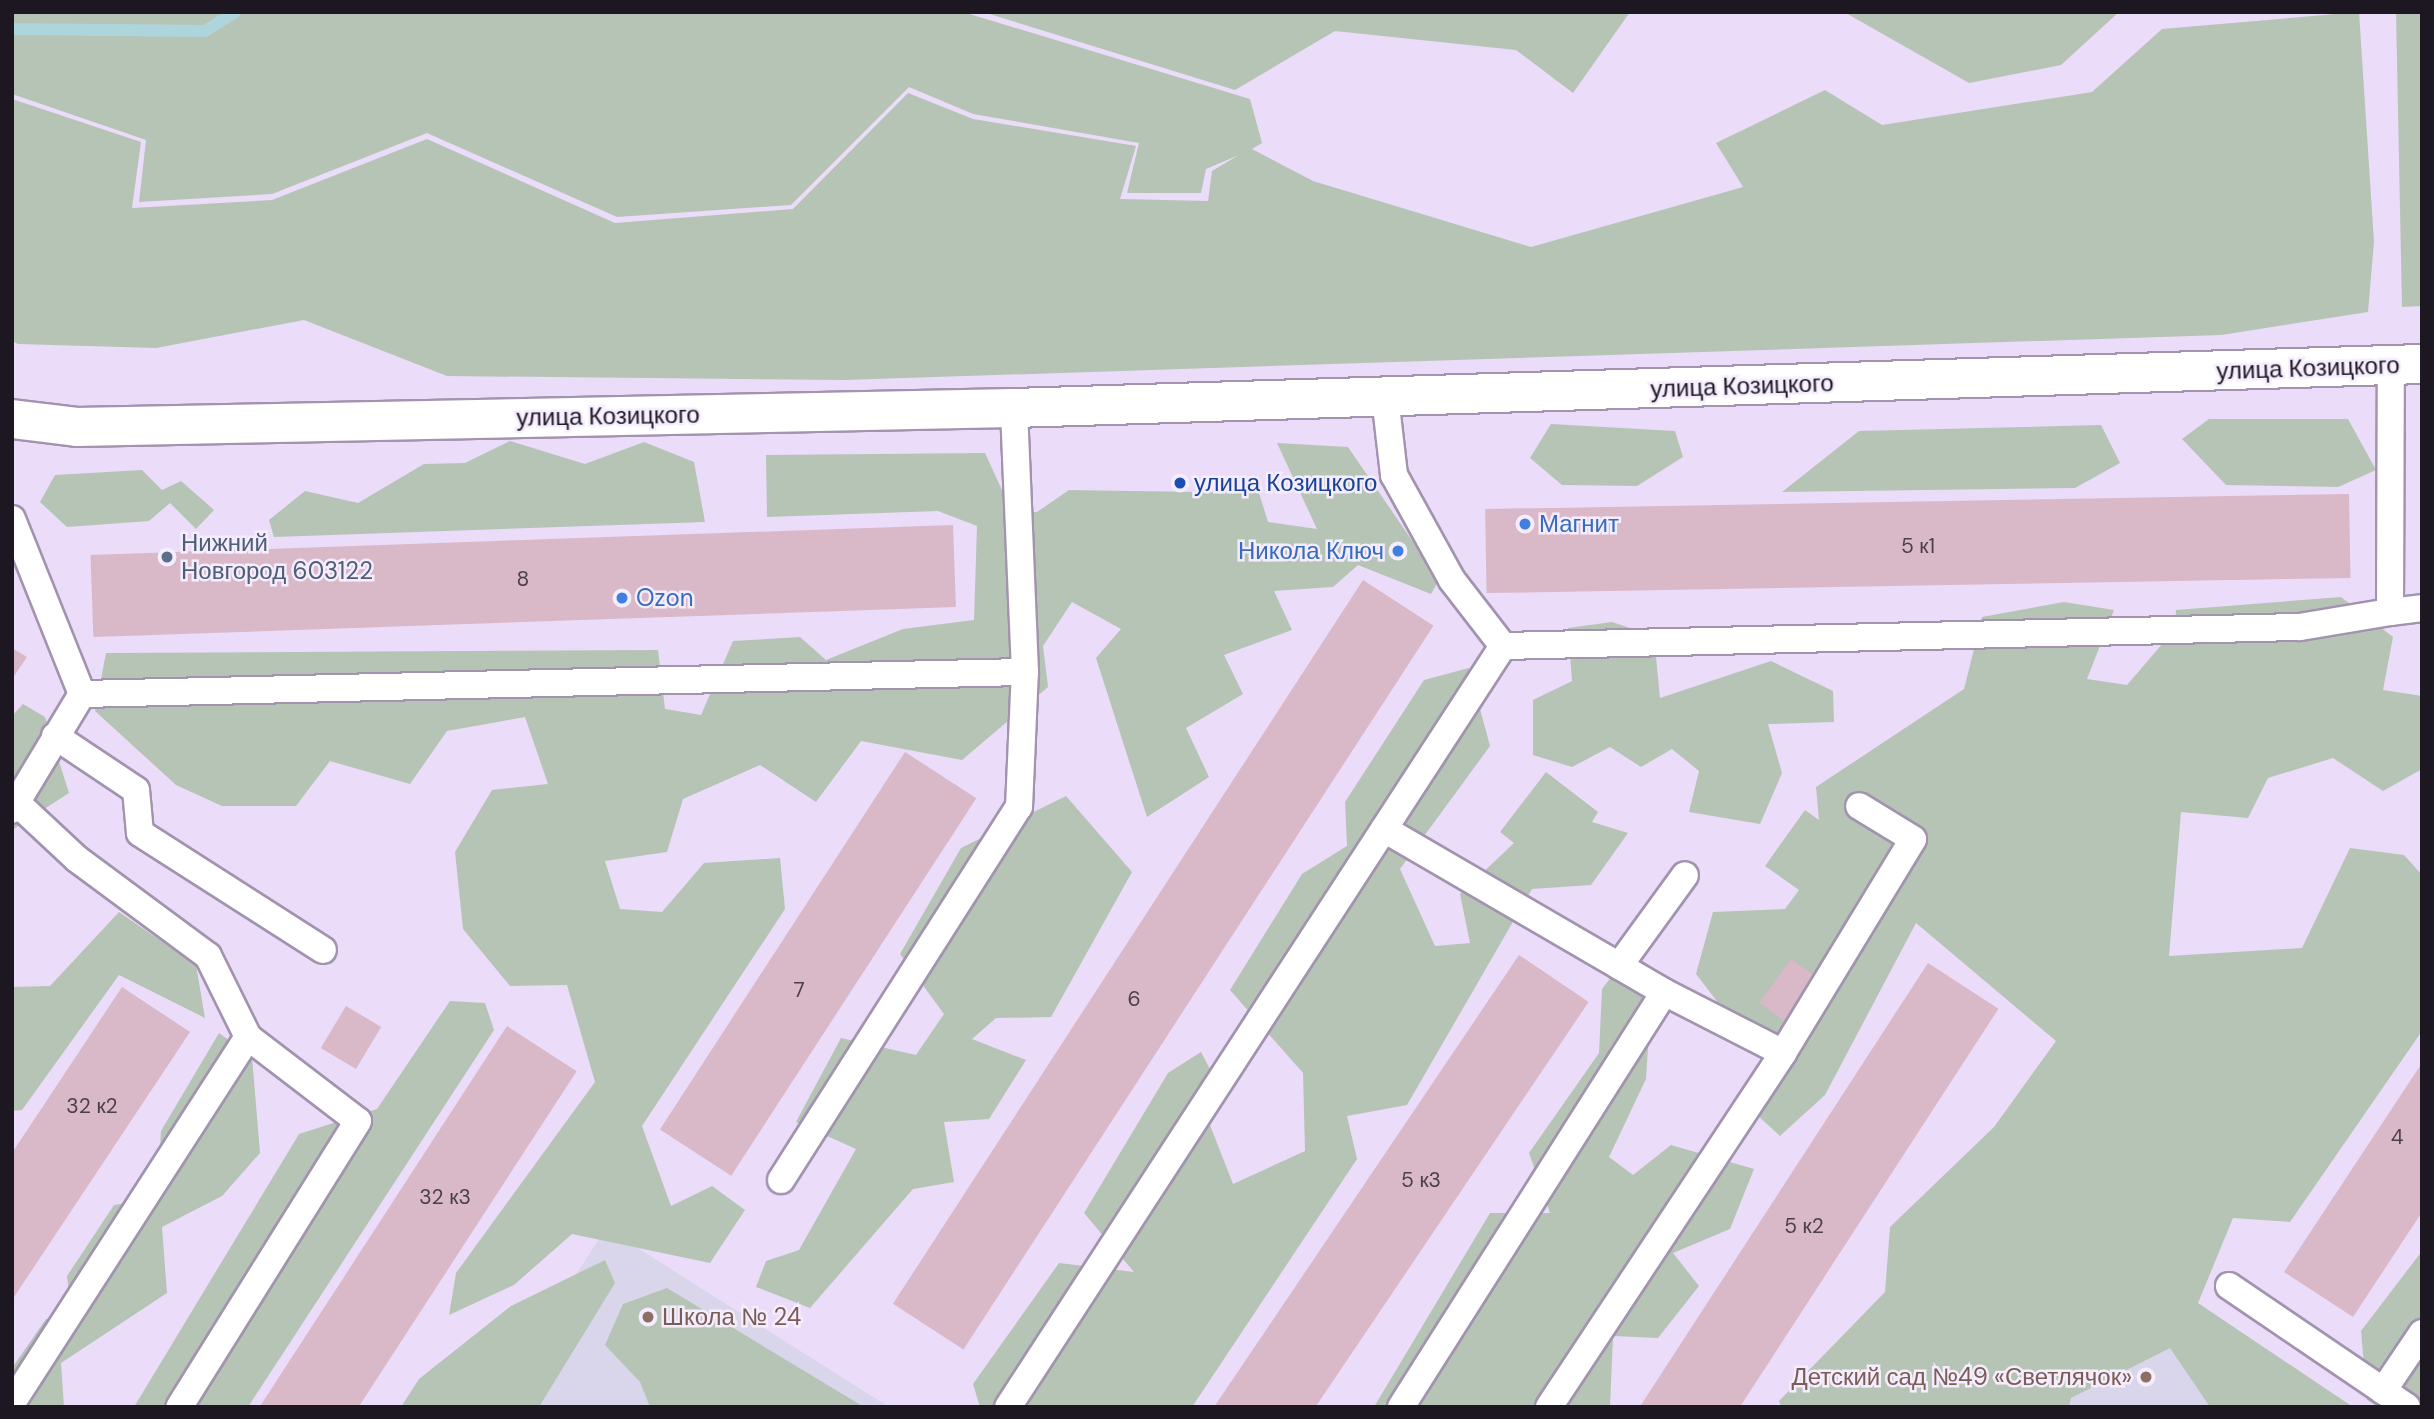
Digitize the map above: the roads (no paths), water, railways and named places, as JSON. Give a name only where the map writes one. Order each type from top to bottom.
[{"type":"street","name":"улица Козицкого","points":[[12,419],[77,427],[1014,408],[2406,365]]},
{"type":"street","points":[[12,446],[77,427]]},
{"type":"lane","points":[[2390,612],[2406,365]]},
{"type":"lane","points":[[1385,397],[1394,475],[1452,580],[1503,646]]},
{"type":"lane","points":[[781,1180],[1019,807],[1025,672],[1014,408]]},
{"type":"lane","points":[[12,519],[82,694]]},
{"type":"lane","points":[[1503,646],[2300,627],[2422,608]]},
{"type":"lane","points":[[1008,1407],[1503,646]]},
{"type":"lane","points":[[82,694],[1025,672]]},
{"type":"lane","points":[[82,694],[15,807],[77,859],[208,956],[248,1037],[358,1121],[179,1407]]},
{"type":"lane","points":[[55,736],[136,790],[140,834],[323,950]]},
{"type":"lane","points":[[1549,1407],[1783,1053],[1913,839],[1859,806]]},
{"type":"lane","points":[[1384,829],[1664,992],[1783,1053]]},
{"type":"lane","points":[[1619,966],[1685,875]]},
{"type":"lane","points":[[1401,1407],[1664,992]]},
{"type":"lane","points":[[12,1403],[248,1037]]},
{"type":"lane","points":[[2229,1286],[2407,1407]]},
{"type":"lane","points":[[2383,1391],[2422,1333]]},
{"type":"waterway","points":[[12,29],[205,31],[235,12]]},
{"type":"place","name":"улица Козицкого","points":[[1180,483]]},
{"type":"place","name":"Магнит","points":[[1525,524]]},
{"type":"place","name":"Никола Ключ","points":[[1398,551]]},
{"type":"place","name":"Нижний Новгород 603122","points":[[167,557]]},
{"type":"place","name":"Ozon","points":[[622,598]]},
{"type":"place","name":"Школа № 24","points":[[648,1317]]},
{"type":"place","name":"Детский сад №49 «Светлячок»","points":[[2146,1377]]}]
